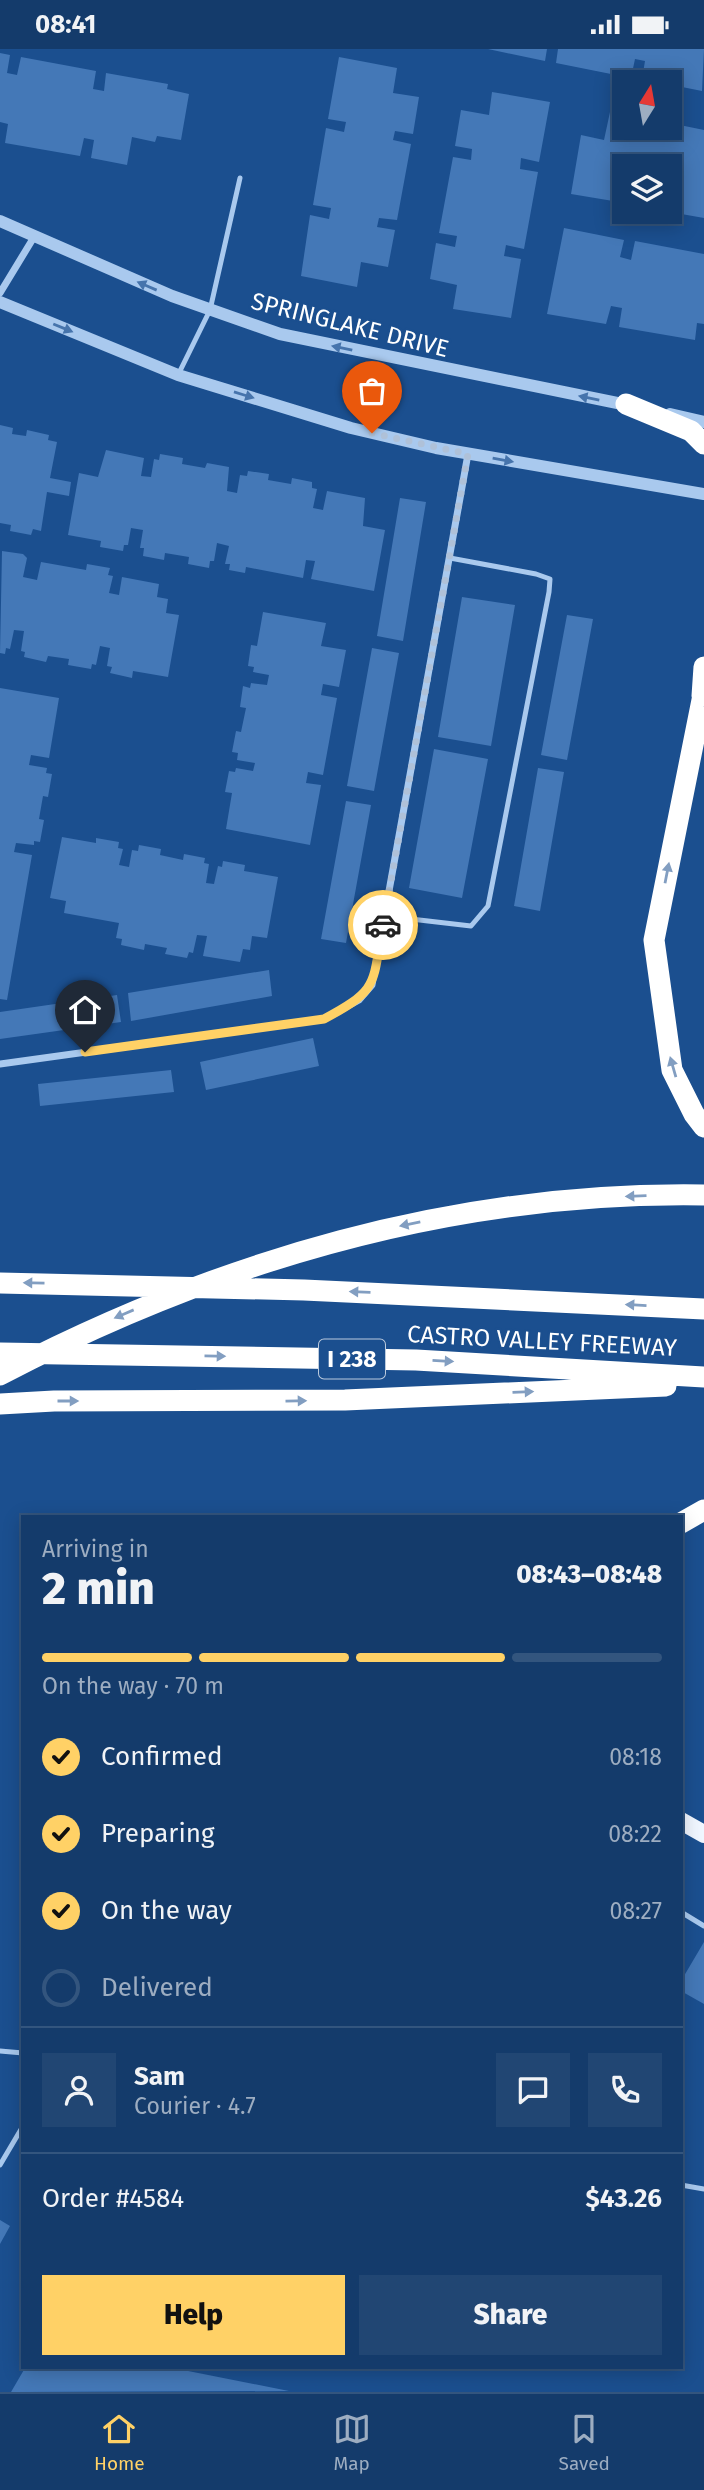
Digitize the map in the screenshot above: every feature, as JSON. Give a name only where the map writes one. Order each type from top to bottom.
[{"type":"highway","points":[[626,404],[691,431],[704,445]]},
{"type":"highway","points":[[704,667],[703,693],[653,940],[672,1070],[694,1114],[704,1127]]},
{"type":"highway","points":[[0,1375],[144,1306],[258,1263],[329,1243],[472,1212],[544,1202],[704,1195]]},
{"type":"highway","name":"CASTRO VALLEY FREEWAY","points":[[0,1283],[304,1290],[704,1309]]},
{"type":"highway","name":"CASTRO VALLEY FREEWAY","points":[[0,1353],[416,1360],[704,1377]]},
{"type":"highway","points":[[0,1405],[66,1401],[345,1400],[704,1384]]},
{"type":"highway","points":[[683,1522],[704,1510]]},
{"type":"main road","points":[[683,1822],[704,1834]]},
{"type":"street","name":"SPRINGLAKE DRIVE","points":[[0,221],[210,310],[280,334],[704,422]]},
{"type":"street","points":[[0,293],[34,237]]},
{"type":"street","points":[[0,302],[178,375],[351,428],[468,454],[704,494]]},
{"type":"street","points":[[0,1064],[324,1019],[359,1000],[372,985],[468,454]]},
{"type":"lane","points":[[178,375],[210,310],[240,178]]},
{"type":"lane","points":[[385,916],[471,926],[488,906],[549,591],[550,579],[536,574],[450,558]]},
{"type":"lane","points":[[683,1913],[704,1926]]},
{"type":"lane","points":[[0,2050],[21,2053]]},
{"type":"lane","points":[[0,2165],[21,2129]]},
{"type":"lane","points":[[683,2185],[704,2189]]},
{"type":"building","points":[[488,49],[547,49],[545,61]]},
{"type":"building","points":[[558,49],[704,49],[702,91],[682,87],[682,70],[644,70],[645,61],[635,59],[633,70],[612,70],[612,74],[556,63]]},
{"type":"building","points":[[0,53],[10,55],[7,73],[17,75],[21,57],[96,71],[93,89],[104,91],[106,73],[168,84],[167,89],[189,94],[181,140],[157,136],[155,142],[132,137],[127,165],[91,158],[94,140],[84,138],[80,156],[5,143],[8,124],[0,122]]},
{"type":"building","points":[[339,57],[397,68],[393,93],[419,97],[413,134],[395,131],[393,140],[411,144],[397,220],[379,218],[377,227],[395,230],[388,267],[361,262],[357,287],[301,276],[310,215],[329,219],[331,208],[313,205],[326,128],[344,132],[346,122],[328,119]]},
{"type":"building","points":[[492,92],[550,102],[539,162],[521,158],[520,169],[538,172],[524,249],[506,245],[504,256],[521,259],[511,318],[453,309],[457,285],[430,279],[436,243],[455,247],[457,236],[439,233],[453,157],[471,160],[472,149],[455,146],[461,110],[489,115]]},
{"type":"building","points":[[610,112],[612,140],[682,140],[682,125],[704,130],[704,218],[682,214],[682,154],[612,154],[612,201],[571,194],[581,135],[604,140]]},
{"type":"building","points":[[564,228],[624,240],[620,257],[631,260],[635,241],[704,254],[704,324],[697,323],[695,340],[619,327],[622,308],[611,306],[606,324],[547,314]]},
{"type":"building","points":[[0,425],[13,428],[12,434],[26,436],[27,430],[49,435],[48,440],[57,442],[50,478],[71,482],[69,496],[47,492],[41,531],[33,529],[31,535],[10,531],[11,525],[0,523]]},
{"type":"building","points":[[106,450],[144,458],[141,476],[151,477],[154,459],[159,460],[160,454],[183,458],[182,464],[205,468],[207,463],[229,467],[227,491],[237,493],[240,475],[247,476],[248,471],[269,474],[268,480],[291,484],[292,478],[312,482],[312,488],[317,489],[313,508],[323,510],[327,491],[365,498],[363,526],[385,530],[374,591],[311,579],[315,561],[306,560],[303,578],[246,567],[245,573],[229,570],[230,564],[225,564],[229,546],[217,543],[214,561],[210,561],[209,568],[188,564],[189,557],[165,553],[164,560],[143,556],[144,548],[140,548],[143,530],[131,528],[128,545],[124,545],[123,551],[100,547],[101,541],[68,535],[79,473],[98,477]]},
{"type":"building","points":[[400,498],[426,502],[403,641],[377,636]]},
{"type":"building","points":[[2,551],[23,554],[27,558],[23,577],[37,580],[41,562],[86,570],[87,564],[110,568],[108,575],[113,576],[109,593],[119,595],[122,577],[159,584],[157,597],[168,599],[166,613],[179,615],[168,677],[133,671],[132,678],[110,673],[112,667],[107,666],[110,648],[100,646],[96,665],[92,664],[91,669],[68,665],[69,659],[48,656],[46,662],[24,657],[25,652],[21,651],[24,631],[14,630],[10,649],[6,648],[5,654],[0,653]]},
{"type":"building","points":[[462,597],[515,605],[491,746],[438,737]]},
{"type":"building","points":[[263,612],[326,623],[321,646],[346,650],[339,687],[323,684],[321,695],[337,698],[323,775],[308,772],[306,783],[321,785],[310,845],[226,829],[232,793],[225,792],[229,771],[235,772],[236,768],[253,771],[255,763],[237,760],[238,753],[232,752],[236,731],[241,732],[246,708],[240,707],[243,686],[250,688],[251,683],[267,685],[269,675],[253,672],[254,667],[248,666],[251,645],[257,646]]},
{"type":"building","points":[[567,615],[593,619],[567,760],[541,755]]},
{"type":"building","points":[[372,648],[399,653],[374,791],[347,786]]},
{"type":"building","points":[[0,688],[59,698],[49,758],[31,755],[29,765],[47,768],[46,773],[52,774],[48,797],[43,796],[39,819],[44,820],[40,842],[34,841],[34,845],[16,843],[14,852],[32,855],[7,1000],[0,999]]},
{"type":"building","points":[[434,749],[488,759],[462,898],[409,888]]},
{"type":"building","points":[[538,768],[564,772],[540,911],[514,906]]},
{"type":"building","points":[[346,801],[371,805],[346,943],[321,939]]},
{"type":"building","points":[[62,837],[96,843],[96,838],[119,842],[118,848],[123,849],[119,865],[129,867],[132,850],[138,851],[139,845],[161,849],[160,855],[183,860],[184,854],[205,858],[204,863],[209,864],[206,883],[214,884],[218,866],[222,867],[223,861],[245,865],[244,871],[278,877],[267,938],[252,936],[250,950],[243,949],[240,962],[203,956],[207,936],[197,935],[193,953],[189,952],[187,958],[165,954],[167,948],[145,944],[144,950],[121,945],[122,939],[116,938],[119,923],[64,913],[66,901],[50,898]]},
{"type":"building","points":[[269,970],[272,996],[131,1021],[128,993]]},
{"type":"building","points":[[117,995],[121,1022],[0,1039],[0,1012]]},
{"type":"building","points":[[313,1038],[319,1066],[206,1090],[200,1062]]},
{"type":"building","points":[[171,1070],[174,1092],[40,1106],[38,1084]]},
{"type":"building","points":[[704,1942],[704,2004],[683,1992],[683,1978]]},
{"type":"building","points":[[0,2220],[10,2226],[0,2244]]},
{"type":"building","points":[[24,2369],[178,2369],[289,2391],[11,2392]]},
{"type":"way so far","points":[[372,433],[468,454],[383,925]]},
{"type":"route","points":[[85,1052],[324,1019],[359,1000],[372,985],[383,925]]}]
